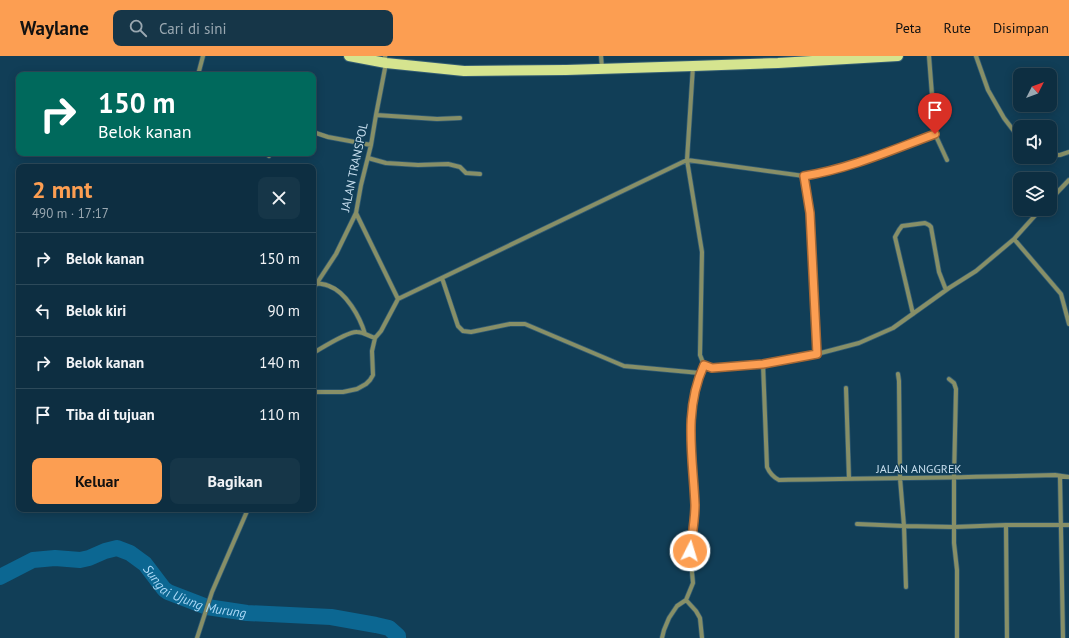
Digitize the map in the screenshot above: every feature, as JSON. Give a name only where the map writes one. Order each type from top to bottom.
[{"type":"main road","points":[[349,56],[464,71],[693,66],[724,63],[778,63],[898,56]]},
{"type":"street","points":[[199,72],[203,56]]},
{"type":"street","points":[[601,56],[602,68]]},
{"type":"street","points":[[929,56],[935,134],[947,160]]},
{"type":"street","points":[[976,56],[988,90],[1004,118],[1013,130]]},
{"type":"street","name":"JALAN TRANSPOL","points":[[316,283],[336,254],[356,213],[371,145],[386,60]]},
{"type":"street","points":[[693,66],[687,160],[702,252],[700,355],[704,365],[712,368],[763,364],[817,354],[859,343],[879,335],[893,328],[946,290],[976,271],[1014,239],[1035,216]]},
{"type":"street","points":[[376,115],[437,119],[460,118]]},
{"type":"street","points":[[316,133],[328,137],[371,145]]},
{"type":"street","points":[[316,392],[343,392],[366,384],[373,375],[372,352],[375,338],[381,331],[398,299],[687,160],[804,176],[818,174],[861,162],[935,134]]},
{"type":"street","points":[[1057,155],[1069,152]]},
{"type":"street","points":[[368,158],[386,163],[418,165],[448,164],[460,168],[466,173],[480,174]]},
{"type":"street","points":[[804,176],[810,213],[817,354]]},
{"type":"street","points":[[1057,193],[1069,180]]},
{"type":"street","points":[[356,213],[398,299]]},
{"type":"street","points":[[913,314],[895,237],[898,230],[902,226],[924,223],[929,225],[939,272],[946,290]]},
{"type":"street","points":[[1014,239],[1061,294],[1069,324]]},
{"type":"street","points":[[442,278],[458,326],[462,331],[471,332],[510,324],[525,324],[624,366],[700,372]]},
{"type":"street","points":[[316,283],[329,286],[342,295],[356,313],[365,334]]},
{"type":"street","points":[[316,351],[349,333],[356,332],[375,338]]},
{"type":"street","name":"JALAN ANGGREK","points":[[763,364],[767,467],[773,478],[779,480],[1069,477]]},
{"type":"street","points":[[662,638],[669,618],[677,606],[686,600],[693,583],[690,551],[695,507],[690,432],[692,406],[700,372],[704,365]]},
{"type":"street","points":[[898,374],[900,478],[904,526],[906,587]]},
{"type":"street","points":[[950,379],[954,383],[956,389],[954,543],[957,570],[957,638]]},
{"type":"street","points":[[846,388],[849,479]]},
{"type":"street","points":[[1060,476],[1063,638]]},
{"type":"street","points":[[197,638],[212,592],[247,512]]},
{"type":"street","points":[[857,524],[954,527],[1069,525]]},
{"type":"street","points":[[1006,525],[1007,638]]},
{"type":"street","points":[[686,600],[700,618],[702,638]]},
{"type":"waterway","name":"Sungai Ujung Murung","points":[[0,577],[33,560],[55,558],[80,560],[117,548],[130,553],[145,564],[168,592],[207,607],[247,613],[331,617],[389,628],[398,636],[398,638]]},
{"type":"route","points":[[690,551],[695,507],[690,432],[692,406],[700,372],[704,365],[712,368],[763,364],[817,354],[810,213],[804,176],[818,174],[861,162],[935,134]]}]
